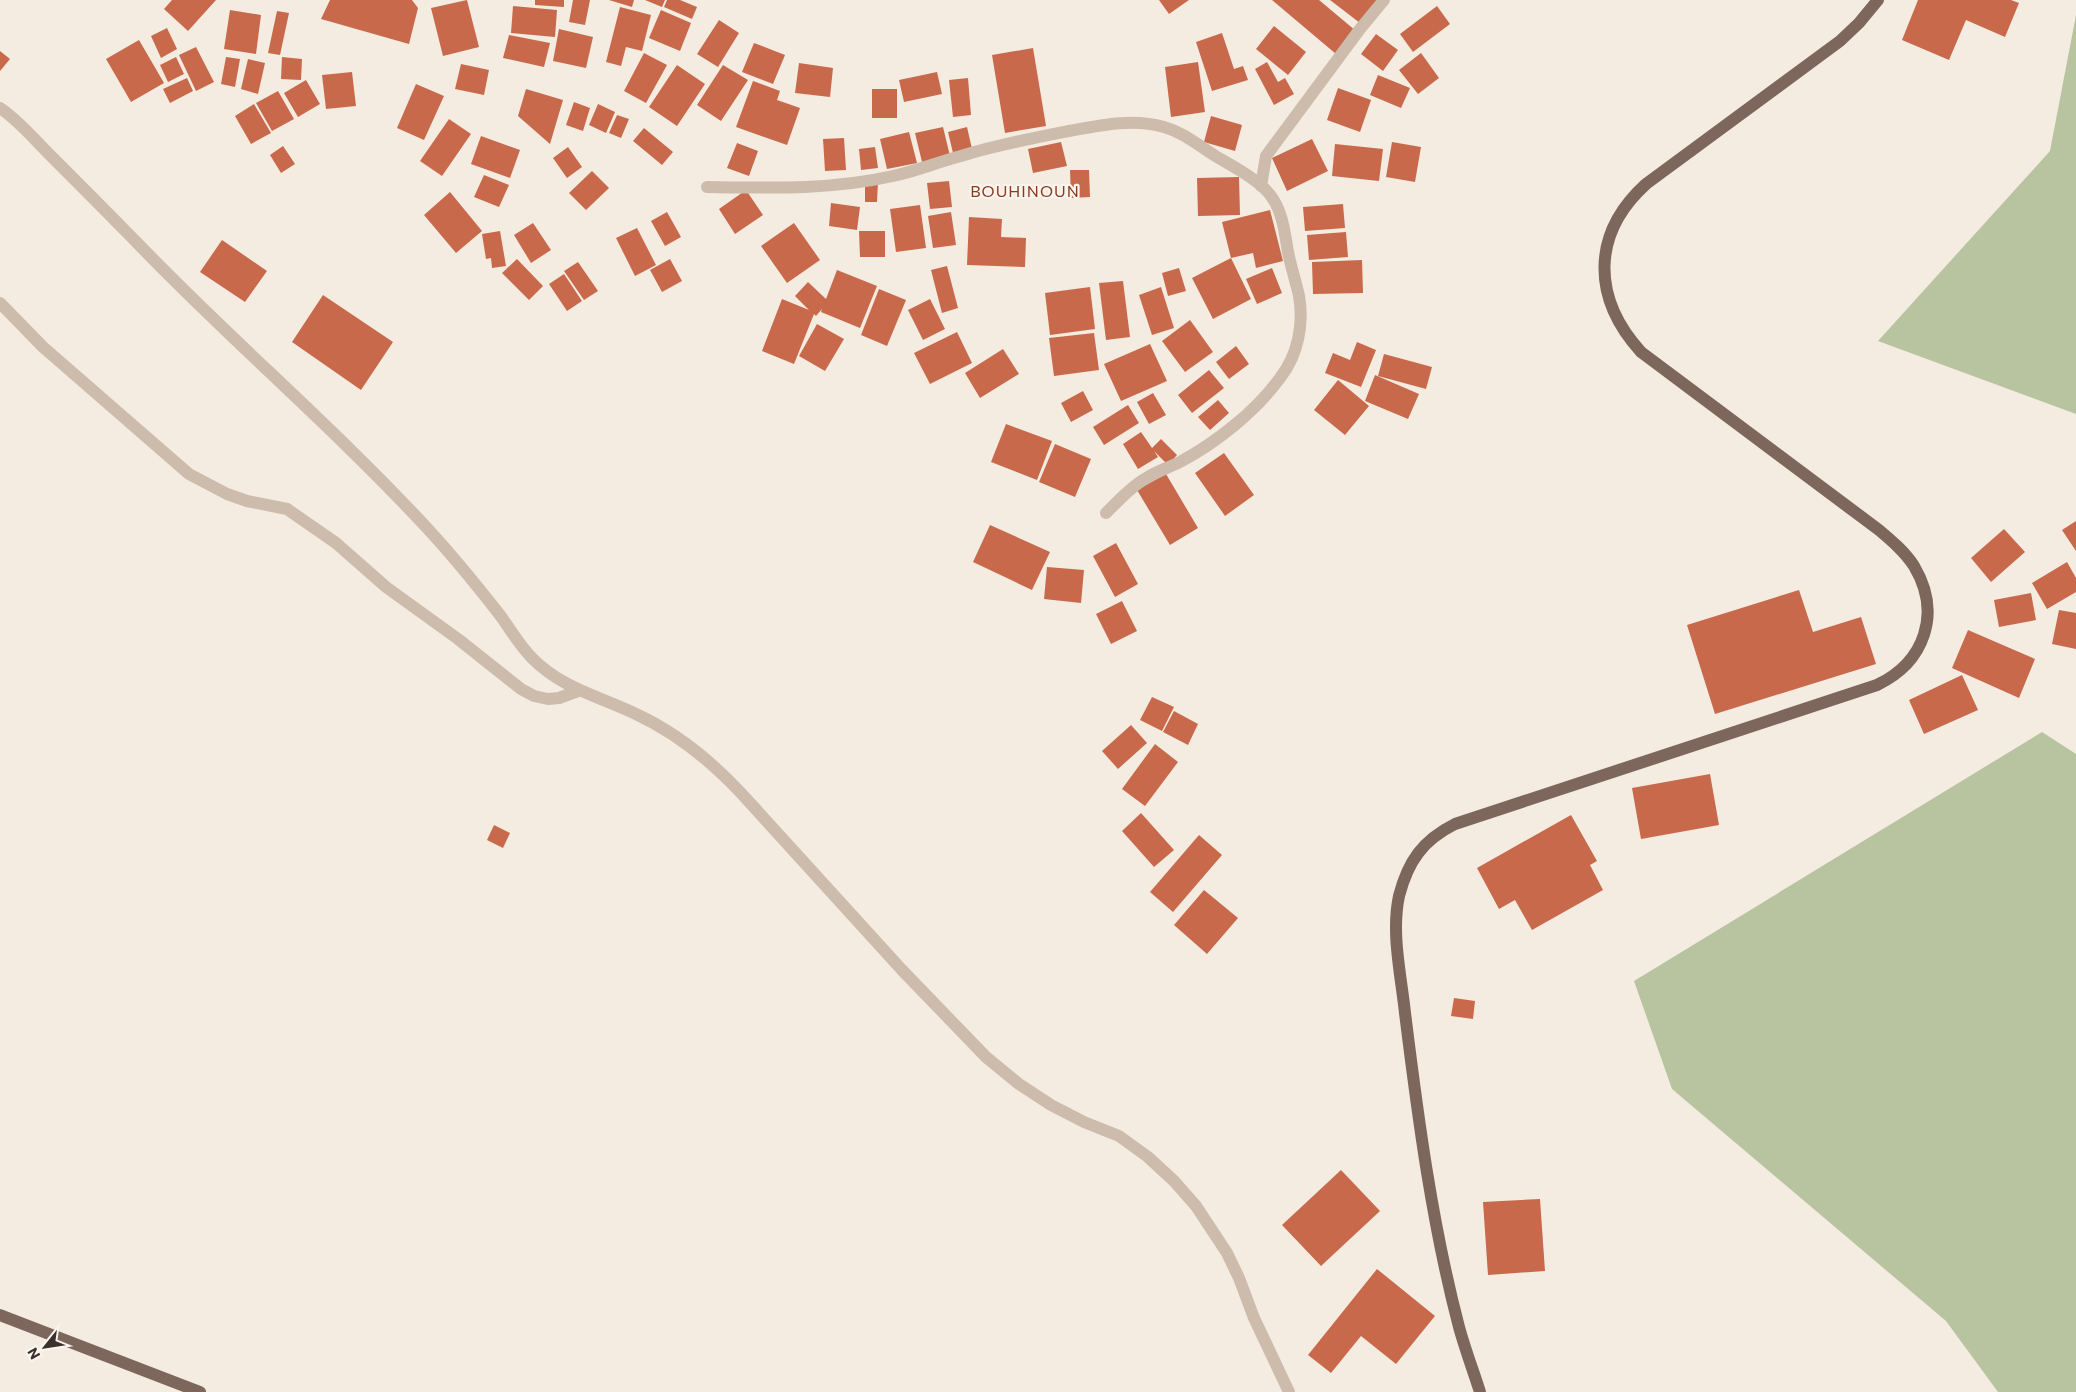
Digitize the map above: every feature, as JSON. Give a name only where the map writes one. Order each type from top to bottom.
[{"type":"main road","points":[[1480,1392],[1459,1327],[1440,1239],[1422,1141],[1409,1042],[1397,944],[1396,920],[1399,896],[1412,862],[1429,840],[1455,824],[1877,685],[1893,677],[1906,666],[1917,652],[1924,636],[1927,619],[1926,601],[1914,567],[1902,550],[1879,530],[1641,352],[1617,322],[1610,304],[1606,285],[1607,247],[1612,228],[1632,196],[1840,40],[1860,23],[1878,0]]},
{"type":"main road","points":[[0,1316],[200,1392]]},
{"type":"street","points":[[1261,186],[1266,156],[1360,29],[1384,0]]},
{"type":"street","points":[[0,108],[87,191],[199,306],[380,478],[464,570],[499,613],[514,638],[534,660],[556,679],[578,691],[634,713],[666,730],[693,748],[718,769],[741,793],[902,970],[986,1057],[1019,1084],[1051,1105],[1084,1122],[1119,1136],[1148,1157],[1174,1180],[1196,1206],[1227,1253],[1264,1341],[1289,1392]]},
{"type":"street","points":[[707,187],[789,188],[859,182],[894,176],[960,156],[1029,139],[1121,123],[1146,123],[1166,127],[1185,135],[1261,186],[1273,198],[1282,222],[1292,274],[1299,296],[1301,319],[1298,342],[1292,359],[1282,376],[1242,418],[1210,443],[1180,462],[1148,477],[1124,494],[1106,513]]},
{"type":"street","points":[[0,303],[43,347],[189,474],[227,494],[247,501],[287,509],[336,543],[386,587],[527,692],[548,699],[559,698],[578,691]]},
{"type":"green space","points":[[2076,15],[2076,414],[1878,341],[2050,151]]},
{"type":"green space","points":[[2042,732],[2076,754],[2076,1392],[1998,1392],[1946,1321],[1672,1089],[1634,981]]},
{"type":"building","points":[[172,0],[216,0],[188,31],[164,9]]},
{"type":"building","points":[[330,0],[412,0],[418,8],[409,44],[321,19]]},
{"type":"building","points":[[467,0],[479,47],[443,56],[431,8]]},
{"type":"building","points":[[535,0],[564,0],[564,7],[535,5]]},
{"type":"building","points":[[573,0],[590,0],[585,25],[569,22]]},
{"type":"building","points":[[609,0],[634,0],[632,7]]},
{"type":"building","points":[[645,0],[665,0],[662,7]]},
{"type":"building","points":[[667,0],[680,0],[697,7],[692,19],[664,7]]},
{"type":"building","points":[[1159,0],[1189,0],[1169,14]]},
{"type":"building","points":[[1272,0],[1319,0],[1356,31],[1336,54]]},
{"type":"building","points":[[1330,0],[1377,0],[1360,23]]},
{"type":"building","points":[[1918,0],[2011,0],[2019,3],[2005,37],[1966,20],[1949,60],[1902,40]]},
{"type":"building","points":[[513,6],[557,10],[555,37],[511,33]]},
{"type":"building","points":[[1437,6],[1450,24],[1413,52],[1400,34]]},
{"type":"building","points":[[620,7],[651,15],[642,51],[626,47],[621,66],[606,62]]},
{"type":"building","points":[[230,10],[261,15],[256,54],[224,49]]},
{"type":"building","points":[[661,10],[691,23],[680,51],[649,38]]},
{"type":"building","points":[[277,11],[289,13],[280,55],[268,53]]},
{"type":"building","points":[[719,20],[739,33],[718,67],[697,54]]},
{"type":"building","points":[[1274,26],[1306,52],[1288,75],[1256,49]]},
{"type":"building","points":[[167,28],[177,49],[161,58],[151,36]]},
{"type":"building","points":[[559,29],[593,37],[586,68],[553,61]]},
{"type":"building","points":[[1222,33],[1234,69],[1243,66],[1248,80],[1212,91],[1196,42]]},
{"type":"building","points":[[1376,34],[1398,50],[1383,71],[1361,54]]},
{"type":"building","points":[[509,35],[550,43],[544,67],[503,58]]},
{"type":"building","points":[[139,40],[164,83],[131,102],[106,59]]},
{"type":"building","points":[[754,43],[785,55],[773,84],[742,72]]},
{"type":"building","points":[[196,47],[214,82],[196,91],[179,55]]},
{"type":"building","points":[[1033,48],[1046,126],[1005,133],[992,55]]},
{"type":"building","points":[[0,51],[10,59],[0,71]]},
{"type":"building","points":[[644,53],[667,65],[646,103],[624,91]]},
{"type":"building","points":[[1421,53],[1439,78],[1418,94],[1399,70]]},
{"type":"building","points":[[176,57],[184,74],[168,82],[160,65]]},
{"type":"building","points":[[226,57],[240,59],[235,87],[221,84]]},
{"type":"building","points":[[282,57],[302,59],[301,80],[281,79]]},
{"type":"building","points":[[248,59],[265,63],[258,94],[241,89]]},
{"type":"building","points":[[1198,62],[1205,112],[1171,117],[1165,67]]},
{"type":"building","points":[[1267,62],[1278,82],[1285,78],[1294,94],[1274,105],[1255,69]]},
{"type":"building","points":[[799,63],[833,68],[830,97],[795,93]]},
{"type":"building","points":[[461,64],[489,70],[484,95],[455,89]]},
{"type":"building","points":[[677,65],[705,84],[677,126],[649,107]]},
{"type":"building","points":[[723,65],[748,80],[721,121],[697,105]]},
{"type":"building","points":[[352,72],[356,106],[326,109],[322,75]]},
{"type":"building","points":[[937,72],[942,94],[904,102],[899,80]]},
{"type":"building","points":[[1378,75],[1410,88],[1401,108],[1370,95]]},
{"type":"building","points":[[187,78],[193,91],[170,103],[163,89]]},
{"type":"building","points":[[968,78],[971,115],[953,117],[949,80]]},
{"type":"building","points":[[306,80],[320,104],[298,117],[284,93]]},
{"type":"building","points":[[753,81],[780,91],[777,100],[800,108],[787,145],[736,127]]},
{"type":"building","points":[[416,84],[444,96],[424,140],[397,128]]},
{"type":"building","points":[[1338,88],[1371,100],[1360,132],[1327,120]]},
{"type":"building","points":[[526,89],[563,100],[550,144],[518,116]]},
{"type":"building","points":[[872,89],[897,89],[897,118],[872,118]]},
{"type":"building","points":[[278,91],[294,119],[272,131],[256,103]]},
{"type":"building","points":[[574,102],[590,108],[583,131],[566,125]]},
{"type":"building","points":[[254,104],[271,133],[251,144],[235,116]]},
{"type":"building","points":[[598,104],[615,112],[606,133],[589,125]]},
{"type":"building","points":[[617,115],[629,119],[621,138],[609,133]]},
{"type":"building","points":[[1211,116],[1242,125],[1235,151],[1204,142]]},
{"type":"building","points":[[449,119],[471,134],[442,176],[420,161]]},
{"type":"building","points":[[943,127],[950,156],[922,162],[915,133]]},
{"type":"building","points":[[967,127],[972,149],[953,153],[948,132]]},
{"type":"building","points":[[644,128],[673,152],[662,165],[633,141]]},
{"type":"building","points":[[909,132],[917,163],[887,169],[880,139]]},
{"type":"building","points":[[481,136],[520,150],[510,178],[471,164]]},
{"type":"building","points":[[844,138],[846,170],[825,171],[823,139]]},
{"type":"building","points":[[1312,139],[1328,171],[1287,191],[1272,158]]},
{"type":"building","points":[[1061,142],[1067,166],[1033,173],[1028,149]]},
{"type":"building","points":[[1392,142],[1421,147],[1415,182],[1386,177]]},
{"type":"building","points":[[737,143],[758,151],[749,176],[727,168]]},
{"type":"building","points":[[1335,144],[1383,149],[1379,181],[1332,176]]},
{"type":"building","points":[[283,146],[295,164],[281,173],[270,155]]},
{"type":"building","points":[[568,147],[582,167],[567,178],[553,158]]},
{"type":"building","points":[[875,147],[878,168],[861,170],[859,149]]},
{"type":"building","points":[[1070,170],[1089,170],[1090,197],[1071,198]]},
{"type":"building","points":[[592,171],[609,188],[586,210],[569,193]]},
{"type":"building","points":[[484,175],[509,185],[499,207],[474,197]]},
{"type":"building","points":[[1239,177],[1240,215],[1198,216],[1197,178]]},
{"type":"building","points":[[949,181],[952,207],[930,209],[927,183]]},
{"type":"building","points":[[878,182],[877,202],[865,202],[865,183]]},
{"type":"building","points":[[746,190],[763,215],[735,234],[719,209]]},
{"type":"building","points":[[450,192],[482,231],[456,253],[424,215]]},
{"type":"building","points":[[831,203],[860,207],[857,230],[829,226]]},
{"type":"building","points":[[1343,204],[1345,228],[1305,231],[1303,207]]},
{"type":"building","points":[[920,205],[926,248],[896,252],[890,209]]},
{"type":"building","points":[[1270,210],[1283,261],[1256,268],[1253,253],[1231,258],[1222,222]]},
{"type":"building","points":[[667,212],[681,237],[665,246],[651,221]]},
{"type":"building","points":[[951,212],[956,245],[933,248],[928,216]]},
{"type":"building","points":[[969,217],[1002,219],[1001,237],[1026,238],[1025,267],[967,265]]},
{"type":"building","points":[[533,223],[551,250],[531,263],[514,235]]},
{"type":"building","points":[[794,223],[820,260],[787,283],[761,246]]},
{"type":"building","points":[[637,228],[656,265],[635,276],[616,238]]},
{"type":"building","points":[[500,231],[506,266],[492,268],[491,258],[486,259],[482,234]]},
{"type":"building","points":[[859,231],[885,231],[885,257],[860,257]]},
{"type":"building","points":[[1346,232],[1348,257],[1309,260],[1307,235]]},
{"type":"building","points":[[222,240],[267,271],[245,302],[200,272]]},
{"type":"building","points":[[1231,258],[1251,299],[1213,319],[1192,278]]},
{"type":"building","points":[[517,259],[543,286],[529,300],[502,273]]},
{"type":"building","points":[[670,259],[682,281],[662,292],[650,270]]},
{"type":"building","points":[[1362,260],[1363,293],[1313,294],[1312,262]]},
{"type":"building","points":[[578,262],[598,291],[584,300],[564,271]]},
{"type":"building","points":[[947,266],[958,308],[942,313],[931,270]]},
{"type":"building","points":[[1179,268],[1186,291],[1168,296],[1162,273]]},
{"type":"building","points":[[1272,268],[1282,293],[1257,304],[1246,279]]},
{"type":"building","points":[[837,270],[877,286],[860,328],[821,312],[822,309],[816,316],[814,314],[794,364],[762,351],[782,299],[809,310],[795,296],[808,282],[826,299]]},
{"type":"building","points":[[564,274],[582,301],[567,311],[549,284]]},
{"type":"building","points":[[1123,281],[1130,337],[1106,340],[1099,283]]},
{"type":"building","points":[[1090,287],[1095,329],[1050,335],[1045,293]]},
{"type":"building","points":[[1161,287],[1174,328],[1152,335],[1139,295]]},
{"type":"building","points":[[879,289],[906,300],[887,346],[861,335]]},
{"type":"building","points":[[323,295],[393,342],[361,390],[292,342]]},
{"type":"building","points":[[930,299],[945,329],[923,340],[908,310]]},
{"type":"building","points":[[1190,320],[1213,352],[1185,372],[1162,341]]},
{"type":"building","points":[[817,324],[844,339],[825,371],[799,356]]},
{"type":"building","points":[[957,332],[972,363],[930,384],[914,353]]},
{"type":"building","points":[[1094,333],[1099,370],[1054,376],[1049,338]]},
{"type":"building","points":[[1357,342],[1376,350],[1361,387],[1325,373],[1333,353],[1350,360]]},
{"type":"building","points":[[1150,344],[1167,381],[1121,401],[1104,364]]},
{"type":"building","points":[[1236,346],[1249,364],[1229,379],[1216,362]]},
{"type":"building","points":[[1003,349],[1019,374],[980,398],[965,373]]},
{"type":"building","points":[[1384,354],[1432,367],[1426,389],[1378,376]]},
{"type":"building","points":[[1209,370],[1224,388],[1192,413],[1178,395]]},
{"type":"building","points":[[1375,375],[1419,394],[1408,419],[1365,401]]},
{"type":"building","points":[[1338,380],[1369,406],[1345,435],[1314,410]]},
{"type":"building","points":[[1083,391],[1093,410],[1071,422],[1061,403]]},
{"type":"building","points":[[1153,393],[1166,415],[1149,424],[1137,402]]},
{"type":"building","points":[[1218,400],[1229,413],[1210,430],[1198,417]]},
{"type":"building","points":[[1128,405],[1139,423],[1104,445],[1093,427]]},
{"type":"building","points":[[1006,424],[1052,441],[1037,480],[991,462]]},
{"type":"building","points":[[1141,432],[1152,448],[1161,439],[1177,455],[1168,465],[1154,451],[1158,457],[1138,469],[1123,444]]},
{"type":"building","points":[[1055,444],[1091,459],[1075,497],[1039,482]]},
{"type":"building","points":[[1224,453],[1254,495],[1225,516],[1195,473]]},
{"type":"building","points":[[1166,474],[1198,528],[1170,545],[1137,490]]},
{"type":"building","points":[[2076,521],[2076,551],[2062,530]]},
{"type":"building","points":[[990,525],[1050,552],[1032,590],[973,562]]},
{"type":"building","points":[[2004,529],[2025,552],[1991,582],[1971,558]]},
{"type":"building","points":[[1116,543],[1138,584],[1115,597],[1093,556]]},
{"type":"building","points":[[2067,562],[2076,578],[2076,592],[2047,609],[2032,583]]},
{"type":"building","points":[[1047,567],[1084,570],[1081,603],[1044,599]]},
{"type":"building","points":[[1799,590],[1813,632],[1861,617],[1876,664],[1715,714],[1687,625]]},
{"type":"building","points":[[2031,593],[2036,620],[1999,627],[1994,600]]},
{"type":"building","points":[[1122,601],[1137,631],[1111,644],[1096,614]]},
{"type":"building","points":[[2059,610],[2076,613],[2076,649],[2052,644]]},
{"type":"building","points":[[1968,630],[2035,659],[2019,698],[1952,668]]},
{"type":"building","points":[[1962,675],[1978,710],[1924,734],[1909,700]]},
{"type":"building","points":[[1152,697],[1174,707],[1162,731],[1140,720]]},
{"type":"building","points":[[1174,711],[1198,724],[1188,745],[1163,732]]},
{"type":"building","points":[[1131,725],[1147,743],[1118,769],[1102,751]]},
{"type":"building","points":[[1155,744],[1178,762],[1145,806],[1122,789]]},
{"type":"building","points":[[1710,774],[1719,825],[1641,839],[1632,788]]},
{"type":"building","points":[[1141,813],[1174,850],[1154,867],[1122,831]]},
{"type":"building","points":[[1571,815],[1597,861],[1590,865],[1603,890],[1532,930],[1515,900],[1499,909],[1477,868]]},
{"type":"building","points":[[494,825],[510,833],[503,848],[487,840]]},
{"type":"building","points":[[1199,835],[1222,855],[1173,912],[1150,892]]},
{"type":"building","points":[[1204,890],[1238,918],[1207,954],[1174,925]]},
{"type":"building","points":[[1454,998],[1475,1001],[1473,1019],[1451,1016]]},
{"type":"building","points":[[1341,1170],[1380,1211],[1321,1266],[1282,1225]]},
{"type":"building","points":[[1540,1199],[1545,1271],[1488,1275],[1483,1202]]},
{"type":"building","points":[[1377,1269],[1435,1316],[1396,1364],[1361,1336],[1331,1373],[1308,1355]]},
{"type":"district","name":"BOUHINOUN","points":[[1025,190]]}]
